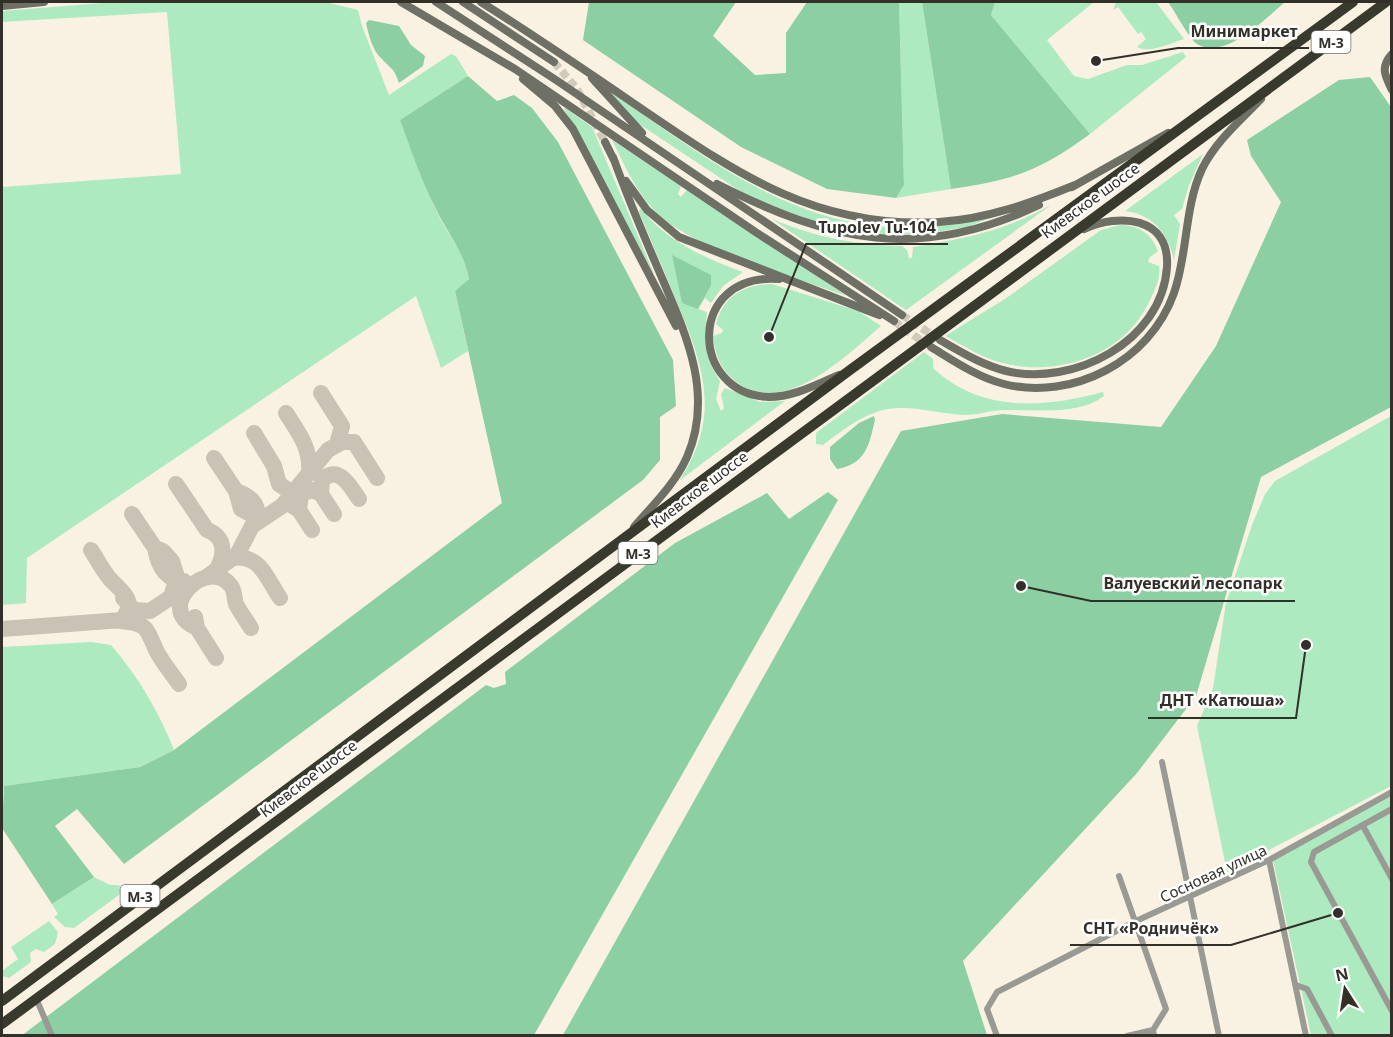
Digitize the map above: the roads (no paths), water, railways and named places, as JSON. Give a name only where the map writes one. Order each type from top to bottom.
[{"type":"highway","name":"Киевское шоссе","points":[[2,1001],[850,370],[1353,2]]},
{"type":"highway","name":"Киевское шоссе","points":[[2,1024],[1061,239],[1386,2]]},
{"type":"main road","points":[[2,6],[44,2]]},
{"type":"main road","points":[[400,2],[435,20],[572,106],[757,233],[894,321],[679,237],[639,201],[605,142]]},
{"type":"main road","points":[[436,2],[902,315]]},
{"type":"main road","points":[[463,2],[554,62]]},
{"type":"main road","points":[[481,2],[716,159],[779,194],[836,214],[911,222],[958,220],[1017,208],[1075,185]]},
{"type":"main road","points":[[1392,54],[1385,62],[1383,70],[1392,90]]},
{"type":"main road","points":[[505,63],[551,102],[573,129],[692,355]]},
{"type":"main road","points":[[585,71],[658,149]]},
{"type":"main road","points":[[931,347],[980,376],[1004,384],[1032,387],[1061,385],[1089,378],[1130,355],[1158,324],[1174,293],[1183,262],[1192,197],[1203,167],[1224,136],[1276,83]]},
{"type":"main road","points":[[692,173],[775,213],[806,224],[854,235],[895,239],[936,237],[980,228],[1027,211],[1200,115]]},
{"type":"main road","points":[[613,157],[692,355],[699,402],[691,447],[674,480],[621,541]]},
{"type":"main road","points":[[940,340],[996,368],[1030,374],[1062,372],[1082,367],[1108,355],[1127,340],[1149,314],[1162,286],[1167,260],[1159,238],[1144,225],[1120,219],[1102,221],[1061,239]]},
{"type":"main road","points":[[787,280],[764,278],[747,281],[734,288],[721,300],[713,314],[709,335],[712,356],[719,370],[742,391],[768,397],[796,393],[850,370]]},
{"type":"street","points":[[1162,762],[1219,1035]]},
{"type":"street","name":"Сосновая улица","points":[[997,1035],[987,1009],[997,992],[1136,921],[1189,899],[1269,860],[1392,792]]},
{"type":"street","points":[[1392,809],[1314,852],[1311,862],[1392,1011]]},
{"type":"street","points":[[1363,826],[1392,879]]},
{"type":"street","points":[[1269,860],[1306,1035]]},
{"type":"street","points":[[1119,876],[1166,1010],[1153,1033],[1126,1035]]},
{"type":"street","points":[[1296,985],[1307,990],[1332,1035]]},
{"type":"street","points":[[36,998],[52,1035]]},
{"type":"tunnel","points":[[554,62],[577,89],[605,142]]},
{"type":"tunnel","points":[[902,315],[937,338]]},
{"type":"tunnel","points":[[894,321],[927,345]]},
{"type":"place","name":"Минимаркет","points":[[1096,61]]},
{"type":"place","name":"Tupolev Tu-104","points":[[769,337]]},
{"type":"place","name":"Валуевский лесопарк","points":[[1021,586]]},
{"type":"place","name":"ДНТ «Катюша»","points":[[1306,645]]},
{"type":"place","name":"СНТ «Родничёк»","points":[[1338,913]]}]
